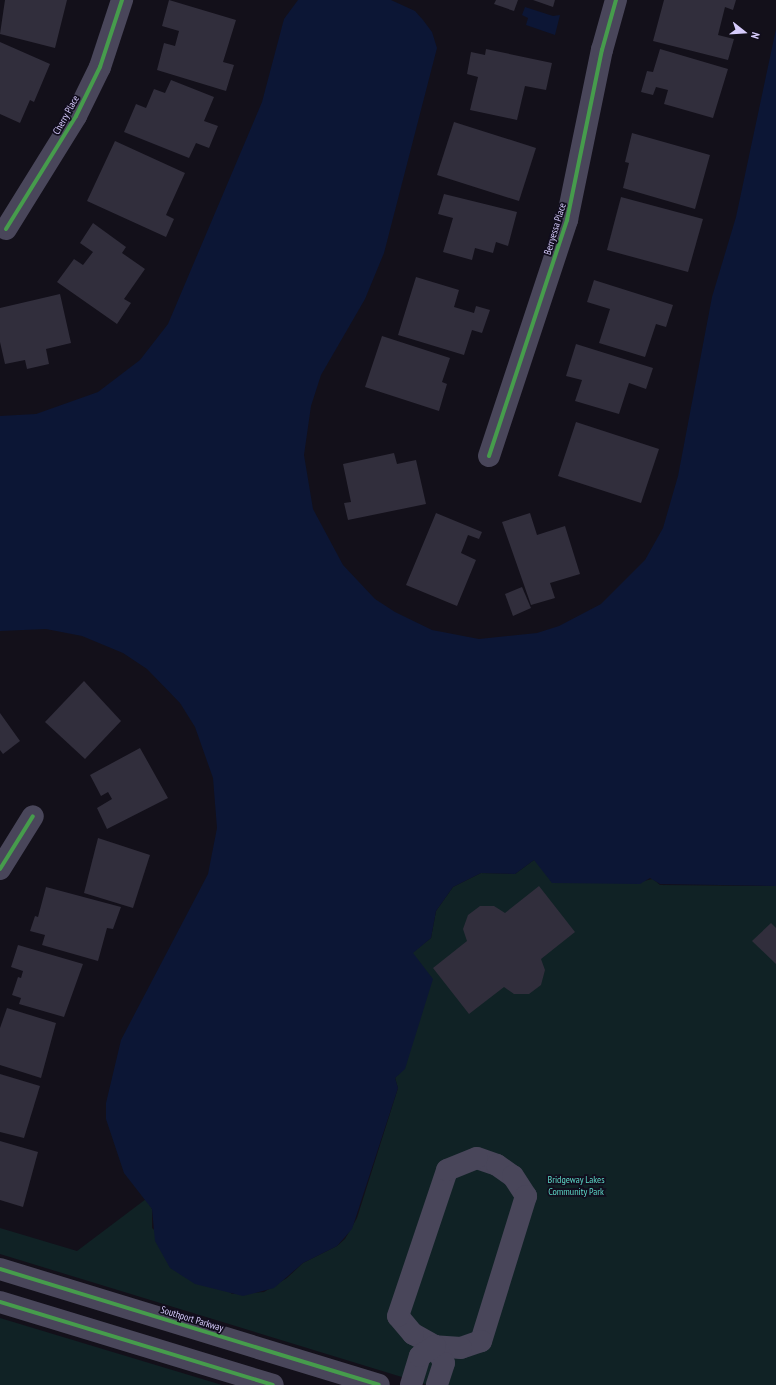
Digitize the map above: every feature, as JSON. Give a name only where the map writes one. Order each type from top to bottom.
[{"type":"street","name":"Cherry Place","points":[[6,229],[76,116],[100,67],[122,0]]},
{"type":"street","name":"Berryessa Place","points":[[489,456],[567,220],[602,50],[616,0]]},
{"type":"street","points":[[0,869],[33,816]]},
{"type":"street","points":[[411,1385],[420,1356],[436,1346],[461,1348],[481,1341],[526,1196],[513,1176],[497,1165],[478,1158],[447,1170],[398,1316],[413,1334],[436,1346],[444,1363],[437,1385]]},
{"type":"street","name":"Southport Parkway","points":[[0,1269],[379,1385]]},
{"type":"street","points":[[0,1302],[272,1385]]},
{"type":"green space","name":"Bridgeway Lakes Community Park","points":[[534,860],[643,881],[653,879],[660,885],[776,886],[776,1385],[428,1385],[0,1254],[0,1228],[77,1251],[146,1199],[152,1209],[152,1228],[232,1294],[264,1292],[287,1278],[303,1263],[337,1246],[345,1239],[357,1218],[398,1088],[395,1078],[401,1071],[412,953],[431,938],[436,911],[453,887],[481,873],[515,874]]},
{"type":"green space","points":[[0,1318],[222,1385],[0,1385]]},
{"type":"water","points":[[298,0],[391,0],[415,11],[432,32],[437,48],[384,253],[365,299],[321,375],[311,406],[304,455],[313,509],[343,565],[375,599],[395,612],[432,630],[479,639],[537,633],[559,626],[601,604],[645,560],[663,528],[678,476],[712,297],[736,217],[776,29],[776,886],[660,884],[650,878],[640,884],[552,883],[534,860],[515,874],[481,873],[453,887],[436,911],[431,938],[413,953],[433,979],[405,1069],[395,1078],[398,1088],[352,1229],[337,1246],[303,1263],[274,1288],[243,1296],[195,1284],[170,1268],[155,1241],[152,1209],[124,1173],[106,1119],[106,1103],[121,1040],[208,874],[217,828],[213,778],[195,727],[180,703],[147,669],[123,653],[82,636],[46,629],[0,631],[0,416],[36,414],[98,392],[140,360],[168,324],[262,102],[284,19]]},
{"type":"water","points":[[525,7],[553,16],[560,15],[555,35],[526,25],[528,18],[522,15]]},
{"type":"building","points":[[5,0],[67,0],[55,48],[0,34]]},
{"type":"building","points":[[169,0],[236,20],[223,62],[234,65],[226,91],[157,70],[164,43],[175,46],[179,31],[162,26]]},
{"type":"building","points":[[496,0],[518,0],[514,11],[494,4]]},
{"type":"building","points":[[533,0],[555,0],[553,7]]},
{"type":"building","points":[[664,0],[736,0],[733,10],[725,7],[718,35],[734,39],[728,60],[653,41]]},
{"type":"building","points":[[0,42],[50,64],[34,102],[30,100],[20,123],[0,114]]},
{"type":"building","points":[[486,49],[552,63],[546,90],[525,86],[517,120],[470,110],[478,77],[467,74],[471,52],[485,55]]},
{"type":"building","points":[[660,49],[728,69],[713,118],[664,104],[668,90],[656,87],[653,95],[641,92],[647,71],[653,72]]},
{"type":"building","points":[[171,80],[214,97],[204,121],[218,126],[209,148],[196,143],[189,158],[124,132],[136,104],[146,108],[154,89],[165,93]]},
{"type":"building","points":[[454,122],[536,148],[519,201],[437,175]]},
{"type":"building","points":[[632,133],[710,155],[695,209],[623,188],[629,163],[625,162]]},
{"type":"building","points":[[115,141],[185,173],[166,215],[174,219],[166,237],[87,201]]},
{"type":"building","points":[[444,194],[517,212],[508,246],[496,242],[493,253],[475,248],[472,260],[443,252],[453,218],[438,214]]},
{"type":"building","points":[[621,197],[703,219],[688,272],[607,250]]},
{"type":"building","points":[[93,223],[126,247],[122,253],[145,269],[124,299],[131,303],[117,324],[57,282],[74,259],[83,265],[93,252],[80,243]]},
{"type":"building","points":[[416,277],[459,290],[454,307],[474,313],[476,306],[490,310],[482,333],[472,330],[464,355],[398,335]]},
{"type":"building","points":[[594,280],[673,305],[666,327],[656,324],[645,357],[599,343],[610,309],[587,302]]},
{"type":"building","points":[[60,294],[71,343],[46,349],[49,364],[27,369],[25,360],[5,364],[0,342],[0,308]]},
{"type":"building","points":[[382,336],[450,358],[442,382],[447,384],[439,411],[365,387]]},
{"type":"building","points":[[576,344],[653,368],[646,389],[629,383],[619,414],[575,401],[582,380],[566,376]]},
{"type":"building","points":[[576,422],[659,449],[641,503],[558,476]]},
{"type":"building","points":[[394,453],[397,464],[416,460],[426,504],[348,520],[344,503],[351,502],[343,464]]},
{"type":"building","points":[[436,513],[482,532],[479,539],[468,535],[461,553],[476,560],[457,606],[406,585]]},
{"type":"building","points":[[530,513],[537,535],[565,526],[580,574],[550,583],[555,598],[531,605],[502,522]]},
{"type":"building","points":[[522,587],[531,608],[513,616],[505,594]]},
{"type":"building","points":[[84,681],[121,721],[85,759],[45,722]]},
{"type":"building","points":[[0,713],[20,741],[3,754],[0,750]]},
{"type":"building","points":[[140,748],[168,798],[107,829],[97,808],[112,799],[108,792],[101,796],[90,775]]},
{"type":"building","points":[[98,838],[150,855],[133,908],[84,893]]},
{"type":"building","points":[[539,886],[575,932],[541,959],[545,970],[541,985],[529,994],[514,994],[504,987],[469,1014],[433,968],[467,941],[463,929],[468,915],[480,906],[494,906],[505,913]]},
{"type":"building","points":[[46,887],[121,907],[113,929],[107,928],[98,961],[42,945],[45,935],[30,931],[35,916],[38,917]]},
{"type":"building","points":[[771,923],[776,928],[776,964],[752,941]]},
{"type":"building","points":[[18,945],[83,964],[64,1017],[19,1004],[21,998],[12,995],[18,977],[21,978],[23,971],[11,967]]},
{"type":"building","points":[[7,1008],[56,1023],[41,1078],[0,1065],[0,1028]]},
{"type":"building","points":[[0,1074],[40,1086],[24,1138],[0,1132]]},
{"type":"building","points":[[0,1141],[38,1152],[23,1207],[0,1200]]},
{"type":"cycle path","points":[[6,229],[76,116],[100,67],[122,0]]},
{"type":"cycle path","points":[[489,456],[567,220],[602,50],[616,0]]},
{"type":"cycle path","points":[[0,869],[33,816]]},
{"type":"cycle path","points":[[0,1269],[379,1385]]},
{"type":"cycle path","points":[[0,1302],[273,1385]]}]
